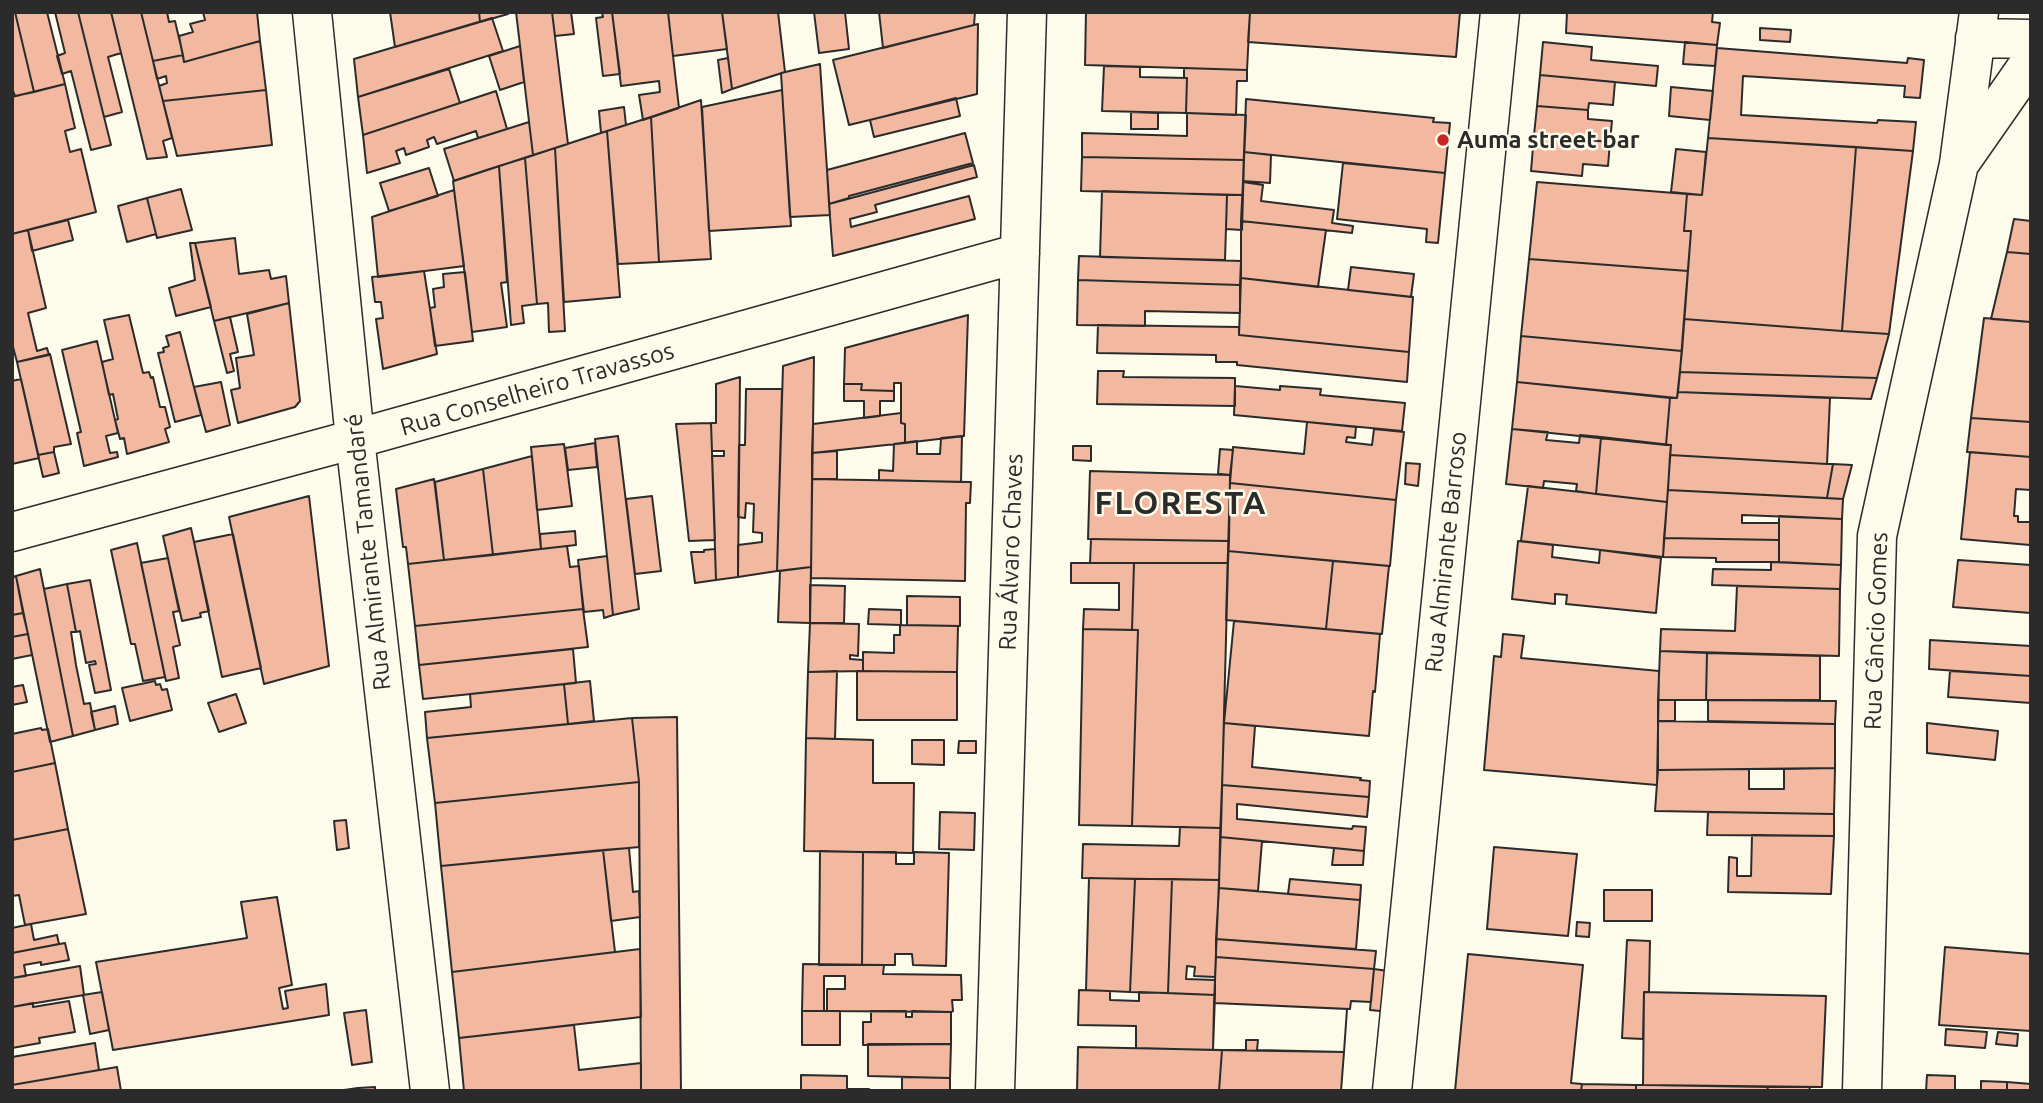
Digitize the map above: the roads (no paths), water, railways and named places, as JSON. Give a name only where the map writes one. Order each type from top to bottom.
[{"type":"street","name":"Rua Almirante Tamandaré","points":[[312,12],[355,439],[430,1091]]},
{"type":"street","name":"Rua Álvaro Chaves","points":[[995,1091],[1027,12]]},
{"type":"street","name":"Rua Almirante Barroso","points":[[1392,1091],[1500,12]]},
{"type":"street","points":[[1977,25],[2031,39]]},
{"type":"street","name":"Rua Câncio Gomes","points":[[1862,1091],[1877,536],[1959,164],[1977,25]]},
{"type":"street","points":[[1959,164],[2031,61]]},
{"type":"street","name":"Rua Conselheiro Travassos","points":[[12,532],[1020,253]]},
{"type":"place","name":"Auma street bar","points":[[1443,140]]},
{"type":"district","name":"FLORESTA","points":[[1181,503]]}]
